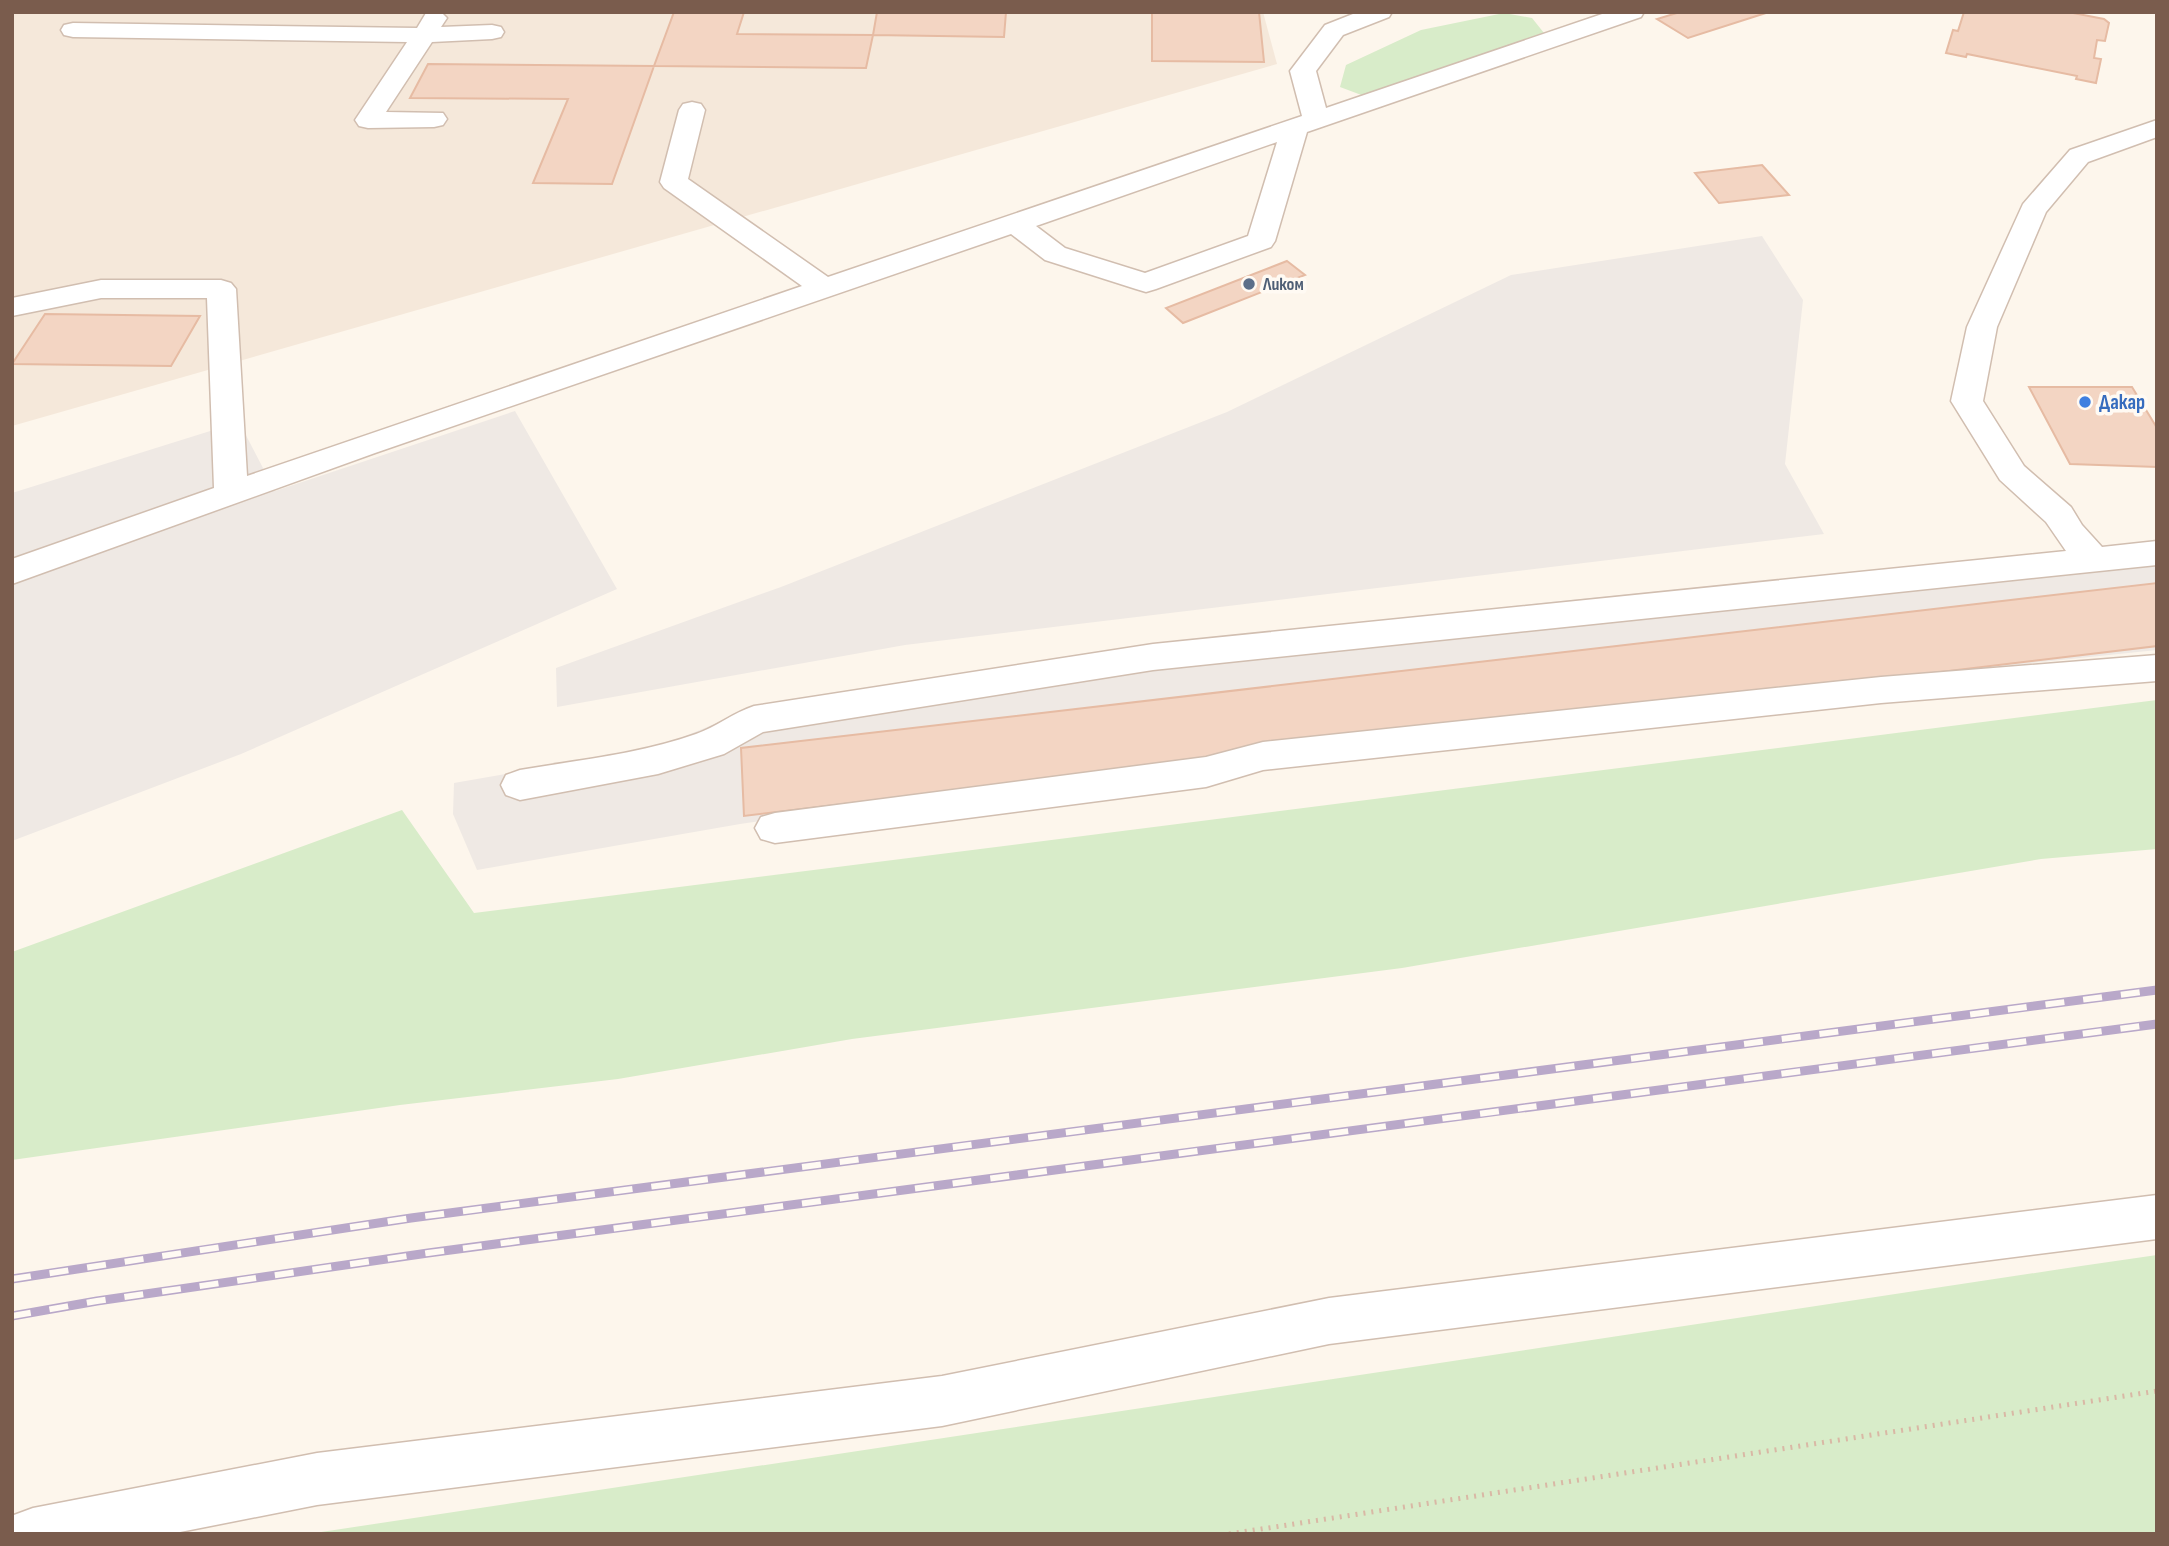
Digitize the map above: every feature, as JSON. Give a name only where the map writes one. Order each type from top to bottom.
[{"type":"lane","points":[[434,119],[369,120],[438,12]]},
{"type":"lane","points":[[1017,224],[1055,254],[1146,283],[1261,241],[1306,126],[1303,71],[1334,30],[1380,12]]},
{"type":"lane","points":[[1553,12],[1597,24]]},
{"type":"lane","points":[[12,572],[231,493],[1632,12]]},
{"type":"lane","points":[[73,30],[424,35],[492,32]]},
{"type":"lane","points":[[692,110],[674,182],[825,289]]},
{"type":"lane","points":[[2092,558],[2069,532],[2059,515],[2012,472],[1967,401],[1982,327],[2033,210],[2079,156],[2157,128]]},
{"type":"lane","points":[[12,307],[101,289],[221,289],[231,493]]},
{"type":"lane","points":[[520,785],[658,760],[711,744],[754,720],[1153,657],[2157,552]]},
{"type":"lane","points":[[775,828],[1206,772],[1263,756],[1881,690],[2157,668]]},
{"type":"lane","points":[[33,1534],[317,1479],[942,1401],[1329,1321],[2157,1217]]},
{"type":"path","points":[[1229,1534],[2157,1391]]},
{"type":"shaded area","points":[[12,12],[1263,12],[1277,64],[12,426]]},
{"type":"shaded area","points":[[1762,236],[1803,300],[1785,464],[1824,534],[905,645],[557,707],[556,668],[781,587],[1227,412],[1511,275]]},
{"type":"shaded area","points":[[515,411],[617,589],[241,754],[12,841],[12,493],[239,422],[275,491]]},
{"type":"shaded area","points":[[2157,542],[2157,650],[1290,741],[1216,755],[740,824],[477,870],[453,814],[454,783],[659,747],[758,706],[1109,653],[1541,603]]},
{"type":"green space","points":[[1504,13],[1532,18],[1548,38],[1364,96],[1340,87],[1346,65],[1421,30]]},
{"type":"green space","points":[[2157,700],[2157,849],[2041,859],[1402,968],[852,1039],[618,1079],[400,1105],[12,1160],[12,952],[402,810],[474,913]]},
{"type":"green space","points":[[2157,1255],[2157,1534],[308,1534],[2081,1266]]},
{"type":"building","points":[[674,12],[744,12],[737,34],[873,35],[866,68],[654,66]]},
{"type":"building","points":[[877,12],[1006,12],[1004,37],[873,35]]},
{"type":"building","points":[[1152,12],[1259,12],[1264,62],[1152,61]]},
{"type":"building","points":[[1680,12],[1769,12],[1688,38],[1657,19]]},
{"type":"building","points":[[1964,12],[2068,12],[2104,19],[2109,23],[2105,41],[2097,40],[2094,58],[2101,59],[2096,83],[2076,79],[2077,76],[1967,54],[1966,57],[1946,53],[1953,30],[1958,31]]},
{"type":"building","points":[[428,64],[654,66],[612,184],[533,183],[568,99],[410,98]]},
{"type":"building","points":[[1762,165],[1789,195],[1719,203],[1695,173]]},
{"type":"building","points":[[1287,261],[1305,275],[1183,323],[1166,308]]},
{"type":"building","points":[[45,314],[200,316],[171,366],[12,364]]},
{"type":"building","points":[[2029,387],[2132,387],[2157,428],[2157,467],[2070,464]]},
{"type":"building","points":[[2157,583],[2157,646],[744,816],[741,748]]},
{"type":"railway","points":[[12,1279],[411,1218],[2157,990]]},
{"type":"railway","points":[[12,1316],[97,1301],[428,1253],[2157,1024]]},
{"type":"place","name":"Ликом","points":[[1249,284]]},
{"type":"place","name":"Дакар","points":[[2085,402]]}]
